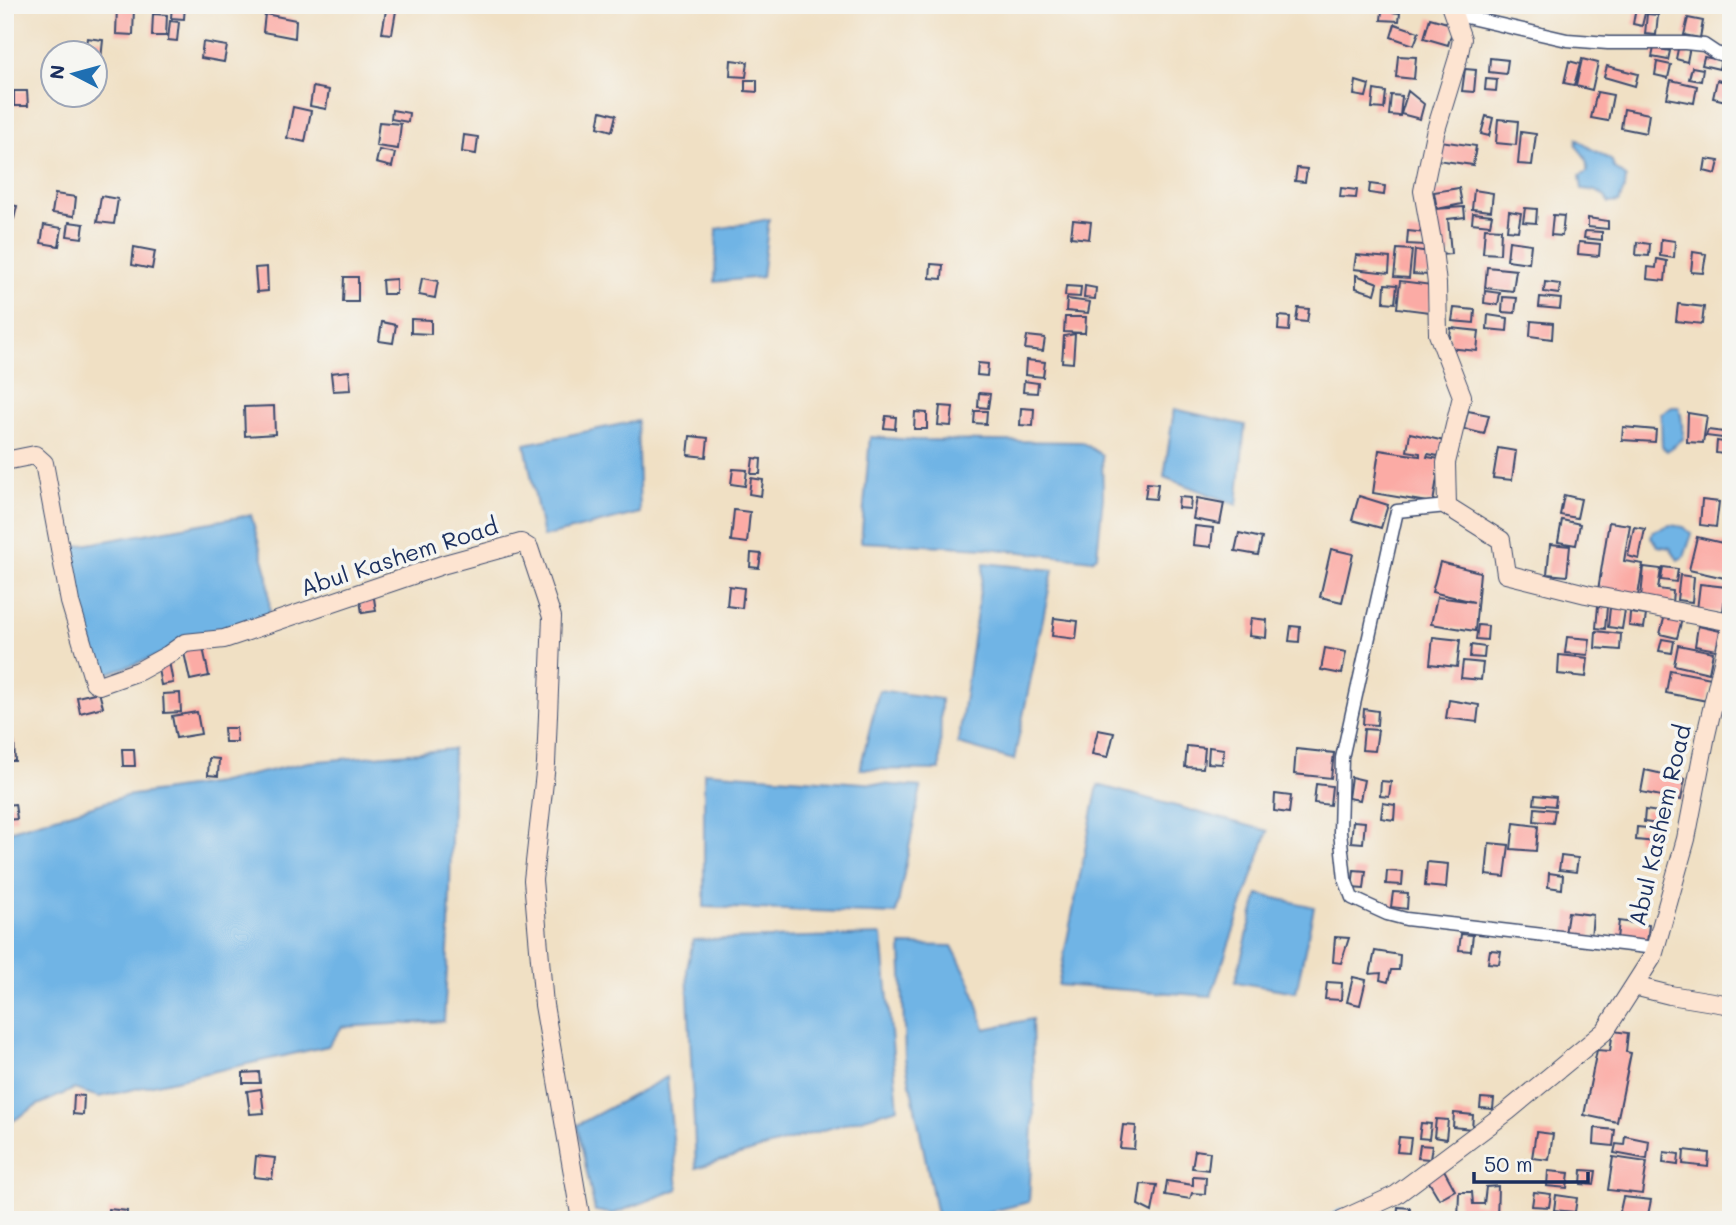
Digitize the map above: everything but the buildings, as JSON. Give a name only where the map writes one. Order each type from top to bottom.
[{"type":"street","points":[[1451,10],[1567,40],[1685,43],[1704,45],[1716,53],[1731,57]]},
{"type":"street","points":[[1447,506],[1446,463],[1462,396],[1438,334],[1437,284],[1423,191],[1435,133],[1462,38],[1451,10]]},
{"type":"street","name":"Abul Kashem Road","points":[[5,461],[35,455],[44,463],[70,602],[94,682],[99,685],[139,671],[168,656],[185,643],[224,639],[444,564],[521,543],[529,548],[552,617],[546,764],[534,880],[535,894],[544,1005],[581,1220]]},
{"type":"street","points":[[1655,948],[1406,919],[1387,914],[1352,898],[1345,879],[1340,832],[1342,758],[1397,511],[1447,506],[1501,540],[1506,574],[1586,594],[1731,624]]},
{"type":"street","name":"Abul Kashem Road","points":[[1340,1220],[1396,1195],[1508,1111],[1605,1031],[1653,956],[1686,839],[1731,624]]},
{"type":"street","points":[[1634,986],[1731,1005]]},
{"type":"water","points":[[1577,139],[1612,161],[1614,168],[1626,177],[1619,202],[1609,203],[1598,192],[1582,189],[1580,176],[1587,172],[1587,164],[1576,146]]},
{"type":"water","points":[[769,219],[762,277],[715,282],[717,229]]},
{"type":"water","points":[[1672,407],[1679,407],[1684,438],[1667,451],[1662,447],[1661,413]]},
{"type":"water","points":[[1174,409],[1245,425],[1237,505],[1164,477]]},
{"type":"water","points":[[637,421],[640,513],[543,537],[525,444]]},
{"type":"water","points":[[870,437],[1081,442],[1102,455],[1103,497],[1097,556],[1092,560],[987,548],[861,542]]},
{"type":"water","points":[[251,515],[268,577],[270,617],[100,676],[66,548]]},
{"type":"water","points":[[1670,525],[1683,527],[1692,534],[1684,557],[1678,560],[1670,548],[1658,546],[1651,538],[1653,531]]},
{"type":"water","points":[[984,563],[1053,570],[1014,760],[958,744]]},
{"type":"water","points":[[879,690],[941,699],[940,770],[860,769]]},
{"type":"water","points":[[453,749],[444,1021],[342,1027],[328,1046],[99,1097],[74,1089],[38,1105],[5,1126],[5,832],[126,796],[217,783],[308,762]]},
{"type":"water","points":[[704,772],[921,787],[896,914],[704,907]]},
{"type":"water","points":[[1098,785],[1268,831],[1211,996],[1058,985]]},
{"type":"water","points":[[1258,894],[1314,907],[1296,992],[1235,982]]},
{"type":"water","points":[[882,935],[898,1108],[696,1168],[687,969],[693,940]]},
{"type":"water","points":[[901,945],[952,946],[971,983],[985,1029],[1032,1019],[1034,1106],[1029,1202],[957,1220],[938,1220],[905,1059]]},
{"type":"water","points":[[667,1077],[678,1189],[613,1214],[595,1211],[577,1125]]},
{"type":"waterway","points":[[1323,1220],[1341,1211]]}]
